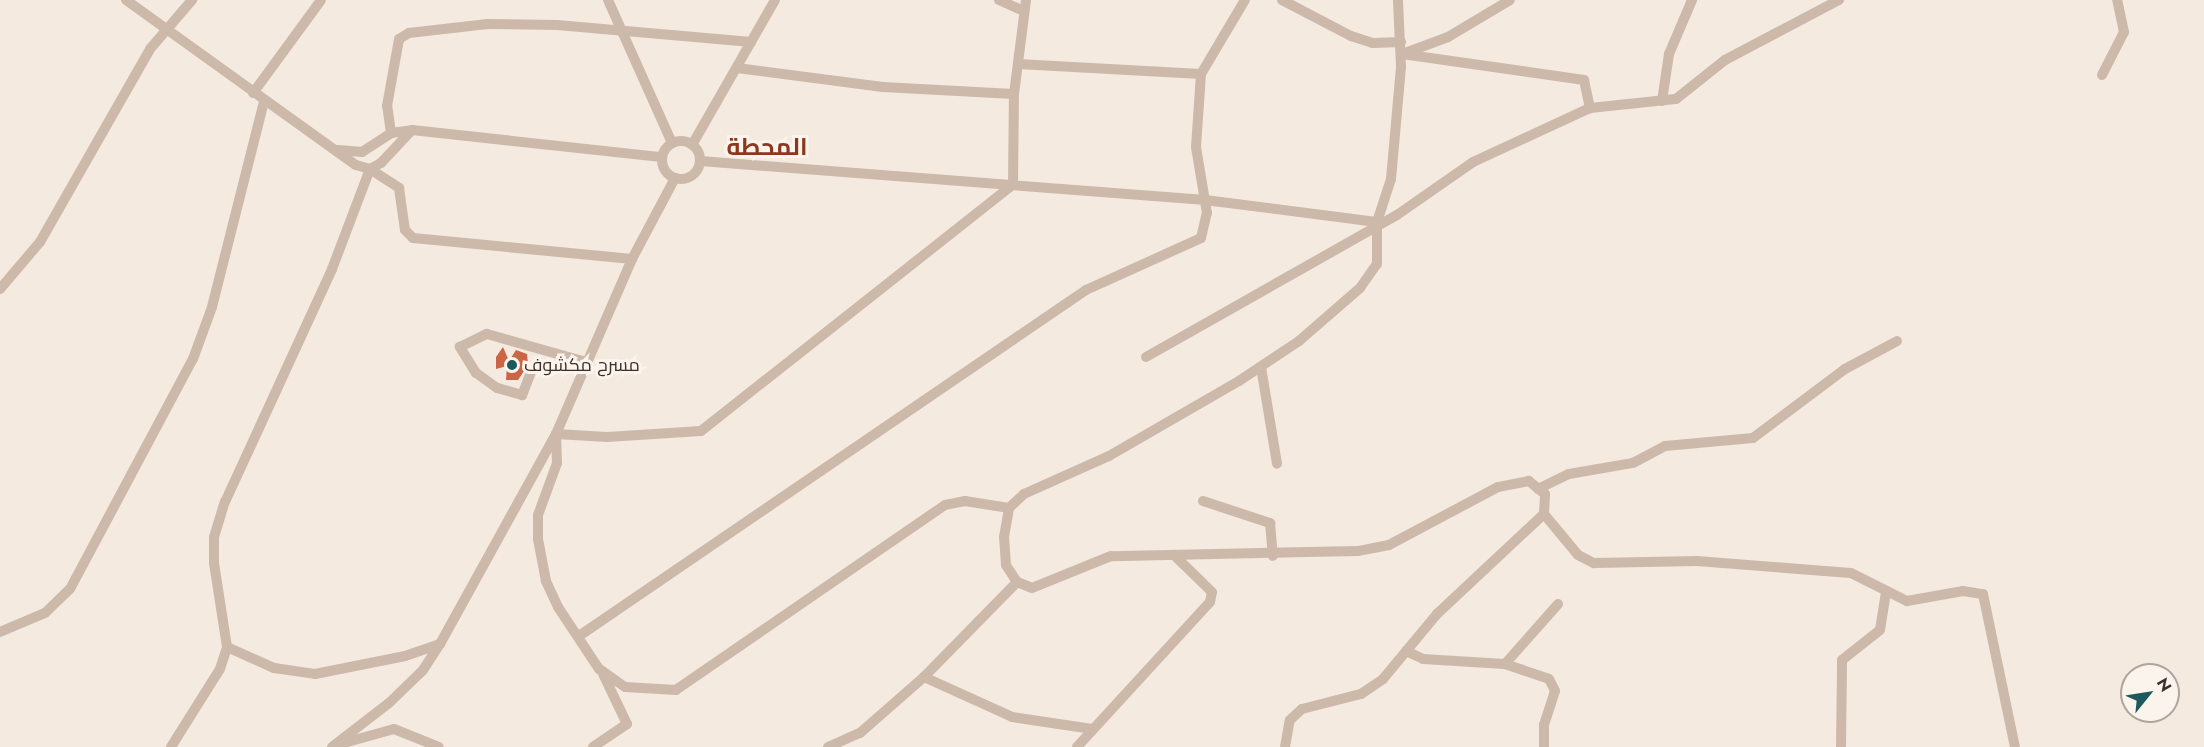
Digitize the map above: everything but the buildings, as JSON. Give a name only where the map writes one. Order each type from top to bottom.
[{"type":"street","points":[[126,0],[264,102],[334,149],[399,188],[405,230],[413,238],[632,259]]},
{"type":"street","points":[[0,289],[6,274],[40,242],[102,128],[166,29],[192,0]]},
{"type":"street","points":[[254,93],[321,0]]},
{"type":"street","points":[[608,0],[672,143]]},
{"type":"street","points":[[692,145],[775,0]]},
{"type":"street","points":[[999,0],[1025,5],[1014,94],[1012,185]]},
{"type":"street","points":[[579,636],[1086,290],[1201,238],[1204,200],[1196,147],[1201,74],[1245,0]]},
{"type":"street","points":[[1282,0],[1351,36],[1373,43],[1401,42]]},
{"type":"street","points":[[1398,0],[1402,54],[1391,179],[1377,222],[1377,264],[1360,288],[1332,316],[1261,367],[1108,456],[1024,494],[1009,508],[1004,537],[1006,564],[1017,582],[1032,588],[1054,582],[1111,556],[1273,556],[1389,545],[1498,487],[1529,481],[1545,494],[1544,514],[1578,555],[1594,563],[1697,561],[1851,573],[1886,594],[1915,601],[1964,591],[1983,594],[2015,747]]},
{"type":"street","points":[[1402,54],[1448,37],[1510,0]]},
{"type":"street","points":[[1662,100],[1670,54],[1692,0]]},
{"type":"street","points":[[1146,357],[1377,222],[1397,215],[1473,162],[1590,108],[1676,99],[1725,60],[1839,0]]},
{"type":"street","points":[[2103,75],[2124,32],[2117,0]]},
{"type":"street","points":[[391,133],[387,106],[399,39],[409,33],[487,24],[621,29],[751,42]]},
{"type":"street","points":[[1402,54],[1584,80],[1590,108]]},
{"type":"street","points":[[1018,64],[1201,74]]},
{"type":"street","points":[[737,68],[882,87],[1014,94]]},
{"type":"street","points":[[0,632],[45,613],[70,589],[193,359],[215,296],[264,102]]},
{"type":"street","points":[[171,747],[220,669],[226,647],[214,563],[214,537],[225,502],[327,280],[370,169],[412,130]]},
{"type":"street","points":[[334,149],[362,152],[391,133],[412,130],[662,157]]},
{"type":"street","points":[[672,143],[692,145]]},
{"type":"street","points":[[672,143],[662,157],[665,170],[675,178],[689,177],[700,161]]},
{"type":"street","points":[[692,145],[700,161]]},
{"type":"street","points":[[700,161],[1204,200],[1377,222]]},
{"type":"street","points":[[334,746],[398,695],[423,670],[440,644],[556,434],[632,259],[675,178]]},
{"type":"street","points":[[556,434],[619,436],[701,431],[1012,185]]},
{"type":"street","points":[[531,372],[522,395],[497,388],[476,372],[460,347],[487,334],[586,362]]},
{"type":"street","points":[[1538,489],[1569,474],[1633,463],[1665,446],[1753,438],[1845,369],[1897,341]]},
{"type":"street","points":[[1261,367],[1277,464]]},
{"type":"street","points":[[556,434],[557,463],[538,515],[539,556],[558,607],[579,636],[621,704],[627,724],[593,747]]},
{"type":"street","points":[[600,669],[625,687],[676,690],[945,505],[965,501],[1009,508]]},
{"type":"street","points":[[1203,501],[1270,523],[1273,556]]},
{"type":"street","points":[[1284,747],[1290,720],[1302,709],[1361,694],[1383,678],[1437,614],[1544,514]]},
{"type":"street","points":[[1077,747],[1210,602],[1212,592],[1176,557]]},
{"type":"street","points":[[828,747],[860,733],[924,677],[1017,582]]},
{"type":"street","points":[[1841,747],[1842,660],[1880,630],[1886,594]]},
{"type":"street","points":[[1505,664],[1558,604]]},
{"type":"street","points":[[226,647],[274,668],[315,674],[405,656],[440,644]]},
{"type":"street","points":[[1406,651],[1423,659],[1505,664],[1549,679],[1555,691],[1544,725],[1544,747]]},
{"type":"street","points":[[924,677],[1012,717],[1092,729]]},
{"type":"street","points":[[334,746],[394,729],[439,747]]},
{"type":"place","name":"مسرح مكشوف","points":[[512,365]]},
{"type":"district","name":"المحطة","points":[[767,147]]}]
